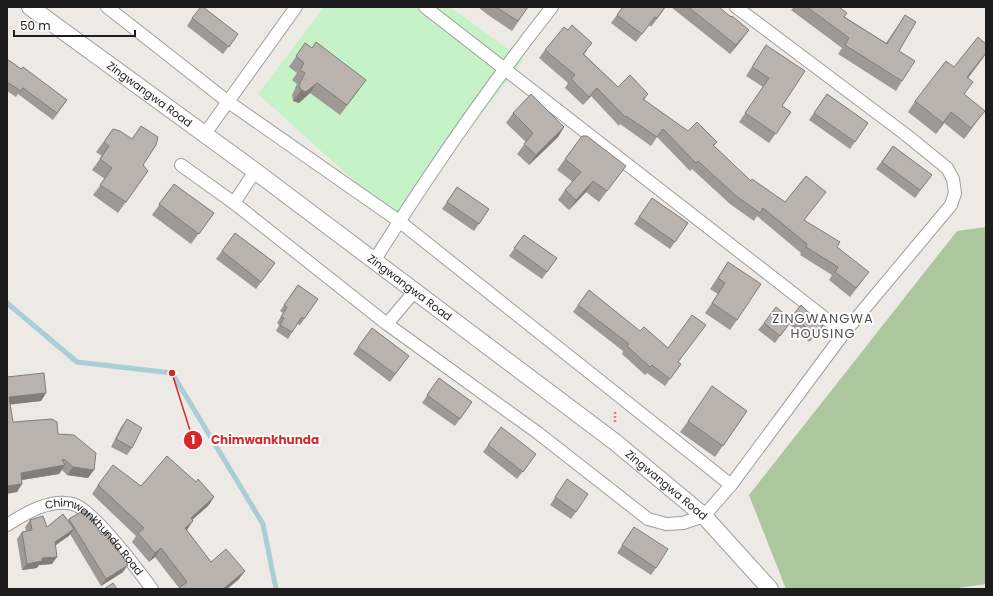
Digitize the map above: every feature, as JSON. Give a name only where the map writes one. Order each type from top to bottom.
[{"type":"street","name":"Zingwangwa Road","points":[[30,7],[255,171],[615,442],[704,516],[770,589]]},
{"type":"street","points":[[106,7],[227,101],[399,221],[731,485]]},
{"type":"street","points":[[204,135],[296,7]]},
{"type":"street","points":[[425,7],[844,333]]},
{"type":"street","points":[[374,261],[399,221],[503,69],[552,7]]},
{"type":"street","points":[[181,165],[234,203],[387,324],[538,433],[648,519],[666,524],[683,523],[704,516],[731,485],[844,333],[951,205],[954,193],[953,179],[947,168],[905,134],[736,7]]},
{"type":"street","points":[[234,203],[255,171]]},
{"type":"street","points":[[387,324],[414,292]]},
{"type":"street","name":"Chimwankhunda Road","points":[[7,525],[31,510],[53,504],[73,504],[91,516],[152,589]]},
{"type":"path","points":[[615,442],[616,393]]},
{"type":"green space","points":[[324,7],[450,7],[523,60],[399,221],[258,94]]},
{"type":"green space","points":[[986,227],[986,584],[951,589],[786,589],[749,495],[957,231]]},
{"type":"building","points":[[201,7],[238,34],[229,47],[192,18]]},
{"type":"building","points":[[496,7],[528,7],[518,21]]},
{"type":"building","points":[[623,7],[665,7],[642,34],[617,15]]},
{"type":"building","points":[[688,7],[719,7],[749,30],[736,45]]},
{"type":"building","points":[[807,7],[839,7],[847,13],[844,17],[887,44],[905,15],[916,22],[899,51],[915,61],[902,81],[845,45],[849,38]]},
{"type":"building","points":[[572,25],[592,43],[583,54],[618,87],[630,75],[648,94],[643,99],[688,131],[697,122],[717,142],[713,145],[751,181],[752,179],[785,202],[806,176],[826,192],[804,220],[840,242],[837,247],[869,272],[856,288],[835,272],[838,267],[806,247],[807,244],[763,208],[760,213],[736,196],[698,161],[696,163],[663,129],[657,137],[626,116],[625,117],[597,88],[589,97],[571,79],[575,75],[545,50],[564,27],[568,30]]},
{"type":"building","points":[[978,37],[986,44],[986,53],[967,77],[973,82],[964,94],[985,111],[971,128],[951,112],[943,123],[915,101],[946,61],[954,67]]},
{"type":"building","points":[[316,42],[366,80],[347,105],[317,83],[306,92],[301,90],[299,85],[305,73],[300,70],[304,63],[296,56],[305,43],[312,48]]},
{"type":"building","points":[[766,45],[805,71],[782,106],[791,112],[776,134],[745,113],[769,78],[752,67]]},
{"type":"building","points":[[7,59],[21,69],[23,67],[67,100],[57,113],[23,88],[21,91],[7,82]]},
{"type":"building","points":[[531,94],[564,127],[536,155],[524,144],[533,133],[513,113]]},
{"type":"building","points":[[827,94],[868,123],[855,142],[814,113]]},
{"type":"building","points":[[141,126],[158,137],[156,145],[143,165],[148,171],[126,202],[100,185],[112,168],[100,159],[109,146],[104,142],[113,129],[120,131],[132,139]]},
{"type":"building","points":[[582,136],[587,136],[626,166],[607,191],[593,181],[576,200],[565,190],[581,172],[565,159]]},
{"type":"building","points":[[893,146],[932,175],[920,190],[882,162]]},
{"type":"building","points":[[174,184],[214,213],[199,234],[159,204]]},
{"type":"building","points":[[457,187],[489,209],[479,224],[447,202]]},
{"type":"building","points":[[652,198],[688,223],[675,242],[639,217]]},
{"type":"building","points":[[235,233],[275,263],[261,282],[222,251]]},
{"type":"building","points":[[524,235],[557,258],[547,272],[514,248]]},
{"type":"building","points":[[728,262],[761,284],[737,320],[712,303],[725,283],[718,278]]},
{"type":"building","points":[[298,285],[318,299],[304,319],[302,317],[292,332],[280,325],[284,318],[281,317],[287,307],[284,305]]},
{"type":"building","points":[[589,290],[640,331],[644,327],[668,348],[692,315],[706,325],[678,362],[681,364],[670,379],[652,365],[650,367],[627,346],[629,344],[578,305]]},
{"type":"building","points":[[801,305],[823,326],[814,335],[793,315]]},
{"type":"building","points":[[776,307],[792,320],[780,336],[764,323]]},
{"type":"building","points":[[372,328],[409,356],[395,374],[358,347]]},
{"type":"building","points":[[44,373],[46,393],[9,397],[13,422],[52,419],[57,422],[58,434],[74,435],[96,453],[94,470],[73,467],[64,459],[62,460],[65,465],[21,473],[22,484],[7,486],[7,377]]},
{"type":"building","points":[[439,378],[472,402],[460,419],[427,395]]},
{"type":"building","points":[[712,386],[747,411],[723,446],[688,421]]},
{"type":"building","points":[[127,419],[142,428],[132,448],[116,439]]},
{"type":"building","points":[[501,427],[536,454],[523,472],[488,445]]},
{"type":"building","points":[[167,456],[196,482],[198,479],[214,497],[191,518],[193,521],[185,528],[211,562],[226,549],[245,571],[223,589],[178,589],[187,582],[161,548],[155,553],[138,533],[144,528],[98,485],[113,465],[141,486]]},
{"type":"building","points":[[567,479],[588,494],[576,512],[555,497]]},
{"type":"building","points":[[84,510],[90,515],[102,535],[107,532],[128,565],[106,579],[69,519]]},
{"type":"building","points":[[63,514],[74,529],[55,542],[57,557],[42,558],[42,561],[27,564],[22,532],[32,530],[30,520],[43,516],[47,527]]},
{"type":"building","points":[[634,527],[668,549],[656,568],[622,545]]},
{"type":"building","points":[[113,583],[117,589],[104,589]]},
{"type":"waterway","points":[[7,303],[77,362],[172,373],[263,524],[276,589]]},
{"type":"place","name":"Chimwankhunda","points":[[172,373]]},
{"type":"district","name":"ZINGWANGWA HOUSING","points":[[823,326]]}]
